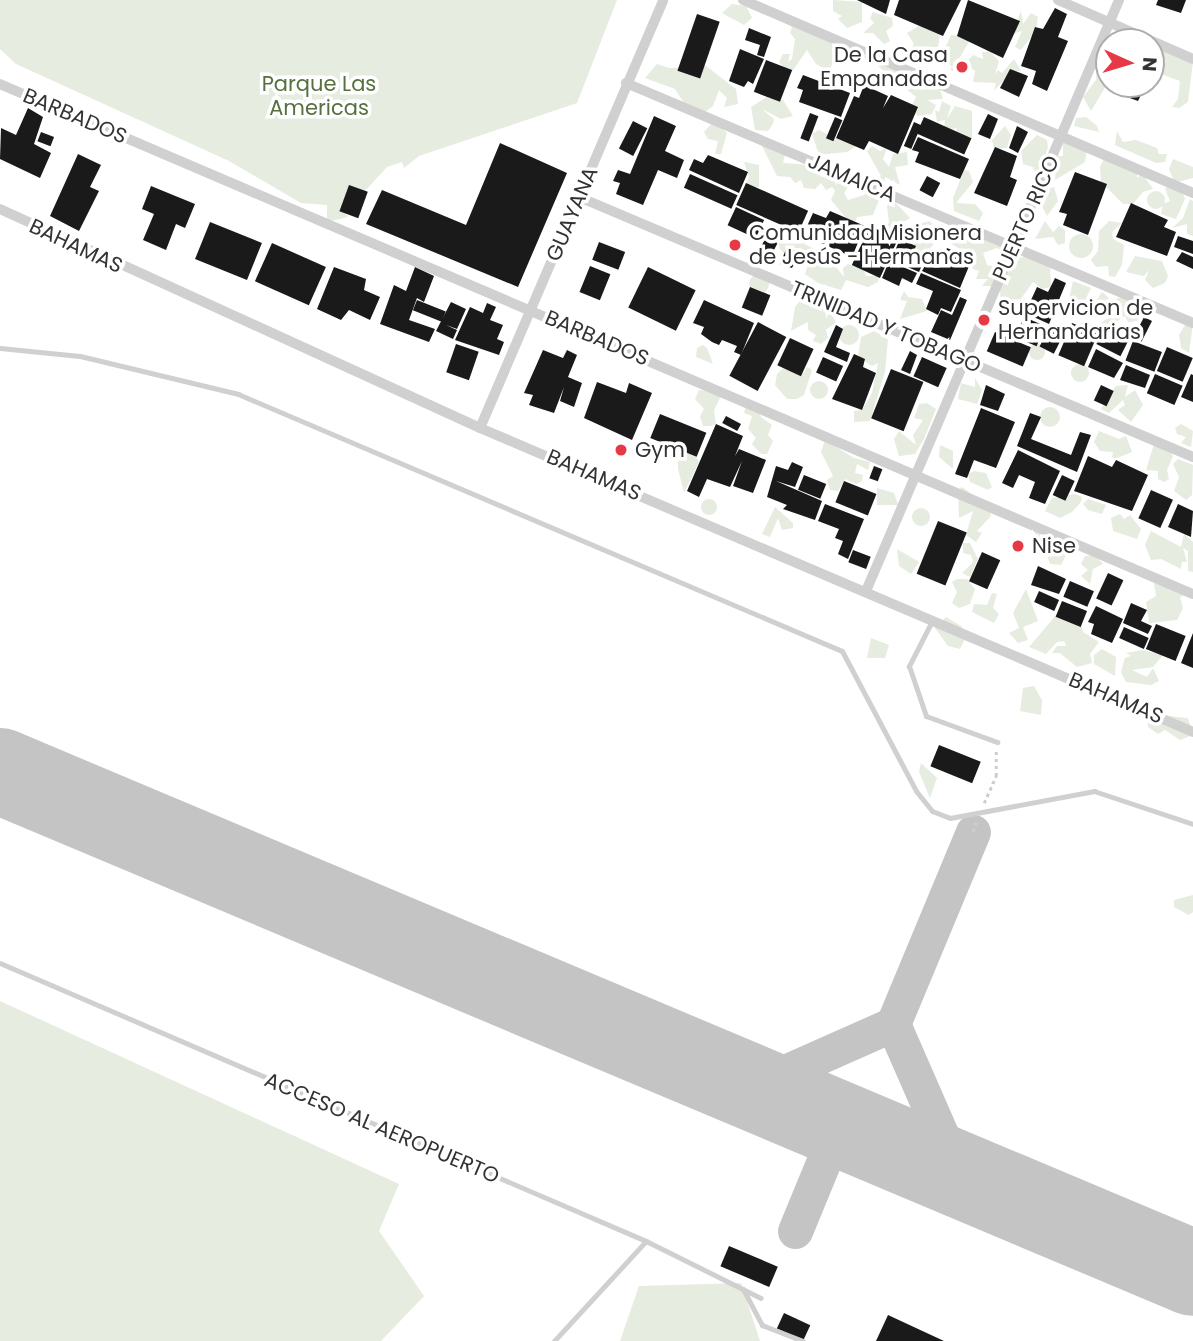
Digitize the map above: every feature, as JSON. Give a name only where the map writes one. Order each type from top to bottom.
[{"type":"street","name":"GUAYANA","points":[[480,428],[663,0]]},
{"type":"street","points":[[743,0],[1193,193]]},
{"type":"street","points":[[1058,0],[1193,58]]},
{"type":"street","name":"PUERTO RICO","points":[[866,591],[918,475],[963,360],[1063,137],[1119,0]]},
{"type":"street","name":"JAMAICA","points":[[626,83],[1193,323]]},
{"type":"street","name":"BARBADOS","points":[[0,84],[1193,594]]},
{"type":"street","name":"TRINIDAD Y TOBAGO","points":[[579,197],[1193,457]]},
{"type":"street","name":"BAHAMAS","points":[[0,209],[480,428],[1193,732]]},
{"type":"lane","points":[[0,348],[80,356],[239,394],[842,651],[916,792],[932,811],[950,818],[1094,791],[1193,824]]},
{"type":"lane","points":[[932,620],[909,666],[926,716],[997,742]]},
{"type":"lane","name":"ACCESO AL AEROPUERTO","points":[[0,963],[646,1241],[761,1298]]},
{"type":"lane","points":[[554,1341],[646,1241]]},
{"type":"lane","points":[[743,1289],[762,1325],[803,1341]]},
{"type":"path","points":[[972,832],[996,776],[997,742]]},
{"type":"green space","name":"Parque Las Americas","points":[[0,0],[617,0],[577,103],[419,156],[404,168],[402,162],[387,167],[345,213],[348,217],[327,222],[327,205],[301,203],[229,161],[16,64],[0,49]]},
{"type":"green space","points":[[833,0],[862,2],[862,22],[847,28],[838,19],[842,16],[833,11]]},
{"type":"green space","points":[[732,4],[746,6],[752,18],[744,25],[722,13]]},
{"type":"green space","points":[[1021,11],[1023,24],[1031,13],[1038,17],[1036,31],[1021,50],[1015,47],[1022,31],[1012,34]]},
{"type":"green space","points":[[873,12],[892,18],[893,26],[886,31],[890,41],[884,44],[873,33],[863,33],[874,23],[870,18]]},
{"type":"green space","points":[[780,20],[834,41],[835,58],[829,71],[816,64],[807,50],[791,73],[779,62],[783,54],[790,54],[788,62],[792,59],[795,39],[790,33],[792,27]]},
{"type":"green space","points":[[919,26],[933,26],[940,33],[938,47],[926,47],[921,60],[914,61],[914,54],[906,56],[914,44],[907,33]]},
{"type":"green space","points":[[951,35],[964,36],[969,42],[960,57],[959,73],[950,70],[952,66],[938,64]]},
{"type":"green space","points":[[1165,50],[1193,62],[1188,102],[1179,108],[1172,107],[1178,99],[1180,81],[1165,76]]},
{"type":"green space","points":[[982,52],[990,52],[999,61],[995,75],[998,70],[1002,73],[1014,59],[1021,71],[1014,71],[994,90],[996,83],[973,82],[975,71],[965,63],[973,55],[983,59]]},
{"type":"green space","points":[[880,57],[928,82],[927,86],[939,86],[943,99],[927,100],[936,105],[932,114],[918,116],[910,109],[916,97],[879,67]]},
{"type":"green space","points":[[657,64],[669,68],[706,66],[736,89],[738,104],[724,107],[727,98],[719,90],[713,106],[702,114],[687,108],[675,89],[645,78]]},
{"type":"green space","points":[[1095,81],[1095,98],[1099,98],[1091,111],[1083,97]]},
{"type":"green space","points":[[770,95],[783,100],[793,116],[781,119],[762,109],[774,119],[773,124],[768,131],[755,130],[751,107]]},
{"type":"green space","points":[[942,101],[951,106],[947,119],[955,106],[972,111],[972,138],[956,136],[957,128],[944,131],[945,120],[937,122],[935,110],[939,112]]},
{"type":"green space","points":[[1086,117],[1097,126],[1099,132],[1074,126],[1076,118]]},
{"type":"green space","points":[[714,121],[727,133],[721,154],[715,154],[718,141],[708,139],[704,132]]},
{"type":"green space","points":[[1005,126],[1011,135],[1007,148],[994,149],[992,140]]},
{"type":"green space","points":[[819,130],[835,138],[860,144],[847,152],[819,155],[812,134]]},
{"type":"green space","points":[[1117,131],[1123,142],[1136,140],[1157,148],[1159,154],[1167,154],[1165,162],[1156,163],[1115,145]]},
{"type":"green space","points":[[1037,135],[1047,140],[1048,147],[1041,170],[1035,172],[1033,167],[1023,164],[1021,151]]},
{"type":"green space","points":[[758,138],[786,150],[783,163],[810,165],[822,177],[833,173],[838,183],[848,187],[844,193],[848,200],[864,195],[862,188],[873,192],[873,199],[875,194],[881,195],[873,215],[857,217],[855,222],[847,219],[831,200],[835,191],[832,187],[826,190],[821,183],[815,189],[804,188],[801,180],[795,183],[790,177],[777,176]]},
{"type":"green space","points":[[1069,141],[1087,149],[1085,162],[1055,180],[1057,156],[1063,156],[1063,143]]},
{"type":"green space","points":[[872,146],[880,151],[887,148],[883,159],[889,167],[893,154],[907,152],[908,165],[895,167],[900,185],[885,177],[884,182],[878,179],[881,176],[867,151]]},
{"type":"green space","points":[[1106,154],[1137,173],[1137,178],[1142,173],[1153,189],[1143,192],[1133,204],[1123,204],[1101,182],[1100,167]]},
{"type":"green space","points":[[1173,159],[1193,167],[1193,178],[1178,182],[1185,199],[1176,219],[1161,214],[1163,204],[1170,201],[1165,189],[1173,179],[1169,169]]},
{"type":"green space","points":[[744,162],[759,165],[759,187],[744,189],[749,177]]},
{"type":"green space","points":[[964,170],[969,171],[973,182],[956,203],[975,204],[983,213],[979,221],[954,211],[953,198]]},
{"type":"green space","points":[[1054,187],[1058,201],[1047,216],[1038,199],[1042,191]]},
{"type":"green space","points":[[1156,191],[1162,194],[1165,200],[1162,206],[1156,209],[1150,206],[1147,200],[1150,194]]},
{"type":"green space","points":[[1190,199],[1193,201],[1193,236],[1187,234],[1187,224],[1172,228],[1183,218]]},
{"type":"green space","points":[[893,200],[910,218],[900,224],[907,230],[908,239],[904,241],[885,227],[889,223],[887,206]]},
{"type":"green space","points":[[930,221],[935,228],[933,245],[923,256],[915,253],[910,226]]},
{"type":"green space","points":[[1045,221],[1053,232],[1059,226],[1065,230],[1065,243],[1058,245],[1053,237],[1035,239]]},
{"type":"green space","points":[[1109,221],[1122,223],[1112,232],[1113,239],[1124,245],[1122,265],[1115,277],[1109,276],[1108,266],[1096,267],[1091,260],[1098,251],[1099,231]]},
{"type":"green space","points":[[782,232],[814,249],[827,264],[833,263],[844,277],[843,268],[848,264],[863,269],[866,276],[879,276],[878,282],[868,287],[846,280],[841,290],[818,283],[805,274],[810,259],[800,248],[790,248],[785,254],[780,249],[777,237]]},
{"type":"green space","points":[[946,232],[955,239],[983,237],[993,244],[1001,241],[1009,253],[997,248],[983,253],[987,265],[994,267],[995,286],[982,286],[988,279],[976,279],[979,271],[973,269],[970,255],[950,243],[942,235]]},
{"type":"green space","points":[[1081,234],[1092,241],[1093,246],[1086,257],[1081,258],[1070,251],[1069,246],[1076,235]]},
{"type":"green space","points":[[1034,255],[1050,262],[1051,287],[1042,289],[1033,282],[1017,304],[1001,303],[999,278],[1013,259]]},
{"type":"green space","points":[[1135,256],[1162,261],[1168,276],[1165,283],[1153,288],[1145,280],[1149,270],[1144,276],[1126,272]]},
{"type":"green space","points":[[755,274],[763,274],[769,284],[763,294],[755,294],[749,288],[749,280]]},
{"type":"green space","points":[[1073,281],[1091,288],[1085,300],[1069,299]]},
{"type":"green space","points":[[904,291],[908,297],[922,299],[927,311],[900,319],[907,301],[900,300]]},
{"type":"green space","points":[[1102,292],[1108,297],[1110,310],[1113,301],[1126,294],[1136,299],[1132,309],[1142,313],[1137,321],[1128,322],[1125,316],[1098,334],[1093,328],[1108,318],[1081,318],[1087,304],[1093,306]]},
{"type":"green space","points":[[803,297],[816,307],[827,308],[836,322],[826,330],[828,338],[821,344],[813,341],[816,335],[808,330],[808,322],[791,331],[795,307]]},
{"type":"green space","points":[[1188,320],[1193,323],[1189,353],[1181,348],[1179,335]]},
{"type":"green space","points":[[849,325],[856,328],[859,335],[856,342],[849,345],[842,342],[839,335],[842,328]]},
{"type":"green space","points":[[874,331],[888,339],[885,372],[870,421],[854,422],[854,411],[862,410],[872,393],[878,363],[872,366],[858,356],[861,337]]},
{"type":"green space","points":[[1037,344],[1043,346],[1043,358],[1037,360],[1031,358],[1029,352],[1031,346]]},
{"type":"green space","points":[[703,345],[707,348],[713,364],[696,357],[697,348]]},
{"type":"green space","points":[[788,364],[804,373],[807,367],[812,370],[804,395],[797,399],[787,399],[775,385],[777,374]]},
{"type":"green space","points":[[1080,364],[1086,367],[1089,373],[1086,379],[1080,382],[1074,379],[1071,373],[1074,367]]},
{"type":"green space","points":[[975,378],[982,390],[977,404],[958,399],[961,383],[975,387]]},
{"type":"green space","points":[[819,381],[825,384],[828,390],[825,396],[819,399],[813,396],[810,390],[813,384]]},
{"type":"green space","points":[[1128,385],[1125,397],[1135,390],[1143,405],[1131,422],[1118,410],[1125,405],[1123,400],[1109,413],[1101,409],[1116,386]]},
{"type":"green space","points":[[699,390],[716,392],[720,398],[714,410],[716,424],[703,426],[700,416],[704,409],[695,399]]},
{"type":"green space","points":[[927,403],[936,409],[924,439],[915,454],[899,456],[894,439],[899,431],[916,445],[913,435],[923,420],[914,418],[919,404]]},
{"type":"green space","points":[[746,405],[759,407],[761,417],[772,425],[768,435],[773,441],[767,454],[761,454],[752,444],[756,438],[748,429],[752,416],[744,413]]},
{"type":"green space","points":[[1046,407],[1054,407],[1060,417],[1054,427],[1046,427],[1040,421],[1040,413]]},
{"type":"green space","points":[[1181,424],[1193,431],[1191,447],[1181,443],[1186,437],[1177,434],[1175,428]]},
{"type":"green space","points":[[1099,431],[1119,439],[1126,436],[1132,452],[1112,458],[1113,452],[1100,451],[1094,442]]},
{"type":"green space","points":[[825,440],[854,458],[870,462],[868,470],[857,464],[855,473],[863,475],[862,481],[856,484],[845,479],[838,491],[830,490],[827,480],[833,476],[821,452]]},
{"type":"green space","points":[[1155,441],[1167,446],[1173,456],[1167,470],[1169,479],[1164,482],[1158,479],[1158,471],[1146,470]]},
{"type":"green space","points":[[940,445],[953,451],[953,469],[939,457]]},
{"type":"green space","points":[[684,451],[695,455],[699,462],[684,493],[678,457]]},
{"type":"green space","points":[[1178,459],[1193,465],[1192,495],[1186,500],[1174,491],[1179,477],[1173,464]]},
{"type":"green space","points":[[974,471],[986,473],[992,487],[988,490],[970,482],[968,474]]},
{"type":"green space","points":[[962,487],[988,506],[991,516],[977,531],[982,533],[976,542],[966,535],[973,511],[959,518],[958,490]]},
{"type":"green space","points":[[877,488],[894,493],[898,505],[877,505]]},
{"type":"green space","points":[[1075,494],[1082,497],[1072,512],[1060,518],[1045,511],[1052,498]]},
{"type":"green space","points":[[706,499],[712,499],[717,507],[715,513],[706,515],[701,510],[701,504]]},
{"type":"green space","points":[[1088,499],[1106,505],[1102,514],[1088,510],[1083,504]]},
{"type":"green space","points":[[775,507],[793,523],[793,528],[782,530],[778,518],[770,537],[762,534]]},
{"type":"green space","points":[[921,508],[927,511],[930,517],[927,523],[921,526],[915,523],[912,517],[915,511]]},
{"type":"green space","points":[[1120,514],[1124,519],[1130,515],[1141,529],[1137,539],[1113,531],[1111,518]]},
{"type":"green space","points":[[1039,531],[1064,547],[1067,553],[1061,565],[1050,564],[1046,553],[1041,556],[1030,543],[1032,532]]},
{"type":"green space","points":[[1151,531],[1181,547],[1184,534],[1193,542],[1193,572],[1188,571],[1188,551],[1183,548],[1187,562],[1182,562],[1181,569],[1161,559],[1151,560],[1145,545]]},
{"type":"green space","points":[[963,543],[970,543],[978,559],[970,577],[962,573],[973,562],[971,555],[963,553]]},
{"type":"green space","points":[[897,549],[919,562],[911,574],[899,566]]},
{"type":"green space","points":[[1095,555],[1103,564],[1093,569],[1090,584],[1081,576],[1088,570],[1081,564],[1085,556]]},
{"type":"green space","points":[[967,579],[975,589],[970,604],[959,608],[952,603],[957,592],[952,582]]},
{"type":"green space","points":[[1154,583],[1187,594],[1180,597],[1183,608],[1177,620],[1149,623],[1146,602],[1156,596]]},
{"type":"green space","points":[[1026,589],[1038,621],[1023,627],[1028,640],[1018,643],[1009,633],[1019,628],[1013,613]]},
{"type":"green space","points":[[992,593],[997,594],[993,608],[999,614],[994,623],[972,612],[974,604],[987,605]]},
{"type":"green space","points":[[1057,614],[1072,618],[1073,624],[1081,623],[1083,632],[1099,642],[1090,654],[1092,663],[1077,667],[1060,653],[1052,653],[1057,646],[1066,646],[1064,641],[1057,642],[1046,654],[1029,647]]},
{"type":"green space","points":[[946,617],[961,626],[966,637],[960,649],[948,646],[935,628]]},
{"type":"green space","points":[[871,638],[889,645],[885,658],[867,658]]},
{"type":"green space","points":[[1102,649],[1116,657],[1115,676],[1094,664],[1094,655]]},
{"type":"green space","points":[[1142,650],[1163,655],[1153,667],[1132,670],[1147,677],[1153,668],[1159,681],[1151,685],[1126,682],[1121,672],[1125,658],[1131,656],[1126,653]]},
{"type":"green space","points":[[1034,686],[1042,700],[1041,715],[1020,711],[1023,688]]},
{"type":"green space","points":[[1147,714],[1188,718],[1193,735],[1180,740],[1165,730],[1158,734],[1148,727]]},
{"type":"green space","points":[[921,763],[937,778],[930,798],[919,772]]},
{"type":"green space","points":[[1193,895],[1193,912],[1189,915],[1174,907],[1174,900]]},
{"type":"green space","points":[[0,1001],[399,1184],[379,1231],[424,1296],[381,1341],[0,1341]]},
{"type":"green space","points":[[741,1283],[760,1341],[620,1341],[639,1286]]},
{"type":"building","points":[[857,0],[890,0],[886,14]]},
{"type":"building","points":[[899,0],[961,0],[943,36],[894,15]]},
{"type":"building","points":[[968,0],[1020,21],[1003,58],[957,36]]},
{"type":"building","points":[[1158,0],[1186,0],[1181,13],[1156,5]]},
{"type":"building","points":[[1055,8],[1067,14],[1058,37],[1068,41],[1047,91],[1032,84],[1036,71],[1021,66],[1035,27],[1043,29]]},
{"type":"building","points":[[697,14],[720,22],[700,79],[677,71]]},
{"type":"building","points":[[749,28],[771,37],[764,57],[757,55],[760,45],[745,40]]},
{"type":"building","points":[[740,49],[764,59],[753,84],[748,81],[744,87],[729,81]]},
{"type":"building","points":[[766,60],[792,70],[780,102],[754,92]]},
{"type":"building","points":[[1010,69],[1028,76],[1019,97],[1000,88]]},
{"type":"building","points":[[803,75],[850,93],[841,117],[799,102],[803,90],[797,88]]},
{"type":"building","points":[[864,85],[888,96],[883,108],[891,95],[918,107],[898,154],[869,141],[864,150],[836,138],[854,96],[859,98]]},
{"type":"building","points":[[28,108],[43,117],[34,144],[51,153],[40,178],[0,159],[1,128],[16,135]]},
{"type":"building","points":[[810,113],[818,116],[809,141],[800,138]]},
{"type":"building","points":[[988,114],[998,119],[990,139],[978,134]]},
{"type":"building","points":[[654,116],[676,126],[665,151],[684,160],[677,178],[658,170],[643,205],[616,194],[620,183],[613,181],[618,170],[630,174]]},
{"type":"building","points":[[835,117],[842,120],[833,141],[826,138]]},
{"type":"building","points":[[924,117],[972,138],[964,155],[917,133]]},
{"type":"building","points":[[633,121],[647,128],[633,156],[619,149]]},
{"type":"building","points":[[914,122],[921,125],[911,149],[904,146]]},
{"type":"building","points":[[1017,126],[1028,132],[1018,153],[1009,148]]},
{"type":"building","points":[[41,132],[54,137],[50,146],[37,141]]},
{"type":"building","points":[[918,137],[969,159],[960,179],[915,162],[919,152],[912,150]]},
{"type":"building","points":[[500,143],[567,173],[518,287],[366,224],[382,190],[466,225]]},
{"type":"building","points":[[995,147],[1017,156],[1010,177],[1017,180],[1007,206],[974,193]]},
{"type":"building","points":[[78,154],[101,165],[90,187],[99,191],[79,231],[50,216]]},
{"type":"building","points":[[708,155],[748,172],[739,193],[689,170],[694,159],[703,163]]},
{"type":"building","points":[[1075,172],[1107,184],[1088,235],[1063,225],[1067,214],[1059,212]]},
{"type":"building","points":[[690,174],[738,195],[731,209],[684,188]]},
{"type":"building","points":[[927,176],[940,183],[933,197],[919,190]]},
{"type":"building","points":[[746,183],[808,211],[798,233],[736,205]]},
{"type":"building","points":[[349,185],[368,192],[358,218],[339,211]]},
{"type":"building","points":[[151,186],[195,204],[185,228],[176,224],[166,250],[143,240],[154,214],[142,209]]},
{"type":"building","points":[[1131,203],[1168,220],[1164,227],[1176,232],[1167,256],[1116,237]]},
{"type":"building","points":[[736,207],[764,220],[756,238],[728,225]]},
{"type":"building","points":[[830,211],[865,226],[852,257],[803,235],[813,213],[826,218]]},
{"type":"building","points":[[210,222],[262,243],[247,280],[195,259]]},
{"type":"building","points":[[870,226],[898,239],[880,278],[852,265]]},
{"type":"building","points":[[1178,236],[1193,241],[1193,254],[1174,247]]},
{"type":"building","points":[[766,237],[778,243],[769,260],[757,254]]},
{"type":"building","points":[[900,239],[916,246],[912,255],[924,261],[919,272],[891,260]]},
{"type":"building","points":[[599,242],[625,252],[618,270],[592,260]]},
{"type":"building","points":[[272,243],[326,267],[309,305],[255,281]]},
{"type":"building","points":[[787,247],[800,252],[792,268],[780,264]]},
{"type":"building","points":[[947,248],[972,259],[960,288],[922,271],[927,262],[939,268]]},
{"type":"building","points":[[1182,252],[1193,257],[1193,269],[1176,261]]},
{"type":"building","points":[[889,261],[917,273],[912,283],[902,278],[899,286],[882,278]]},
{"type":"building","points":[[590,266],[610,274],[600,300],[580,292]]},
{"type":"building","points":[[334,267],[366,279],[364,290],[380,297],[370,320],[349,310],[341,320],[317,309]]},
{"type":"building","points":[[415,267],[434,276],[424,302],[417,298],[409,320],[435,329],[429,342],[380,324],[394,285],[406,291]]},
{"type":"building","points":[[648,267],[696,290],[676,331],[628,307]]},
{"type":"building","points":[[921,273],[961,290],[951,312],[941,308],[938,315],[926,309],[933,291],[916,284]]},
{"type":"building","points":[[1055,278],[1066,283],[1049,324],[1025,313],[1037,287],[1048,292]]},
{"type":"building","points":[[750,287],[770,295],[762,316],[742,307]]},
{"type":"building","points":[[960,297],[967,300],[950,340],[931,332],[941,310],[952,315]]},
{"type":"building","points":[[417,300],[446,312],[442,322],[413,310]]},
{"type":"building","points":[[704,300],[754,323],[741,355],[734,352],[737,346],[722,340],[719,345],[712,342],[701,334],[704,327],[693,323]]},
{"type":"building","points":[[451,302],[466,309],[457,329],[446,325],[457,330],[453,339],[436,331]]},
{"type":"building","points":[[487,303],[496,307],[490,320],[503,325],[497,339],[504,342],[499,355],[455,340],[470,307],[483,313]]},
{"type":"building","points":[[1024,317],[1045,326],[1037,346],[1015,337]]},
{"type":"building","points":[[1144,317],[1152,321],[1142,342],[1134,337]]},
{"type":"building","points":[[758,322],[786,337],[758,391],[729,376]]},
{"type":"building","points":[[1072,323],[1098,334],[1084,366],[1058,355]]},
{"type":"building","points":[[836,325],[843,329],[836,347],[850,353],[847,362],[824,352]]},
{"type":"building","points":[[1050,326],[1064,333],[1054,354],[1040,346]]},
{"type":"building","points":[[1105,327],[1129,339],[1120,356],[1096,344]]},
{"type":"building","points":[[995,332],[1031,347],[1023,367],[987,351]]},
{"type":"building","points":[[790,338],[814,349],[801,376],[777,365]]},
{"type":"building","points":[[1133,341],[1162,352],[1154,372],[1125,361]]},
{"type":"building","points":[[456,344],[479,352],[469,380],[446,372]]},
{"type":"building","points":[[1167,347],[1193,358],[1183,382],[1157,371]]},
{"type":"building","points":[[1096,349],[1123,363],[1114,378],[1088,367]]},
{"type":"building","points":[[543,350],[563,358],[567,350],[577,355],[568,377],[582,383],[574,407],[560,401],[564,387],[554,413],[529,405],[533,395],[524,393]]},
{"type":"building","points":[[910,351],[917,355],[910,374],[901,370]]},
{"type":"building","points":[[854,354],[865,359],[863,367],[876,373],[862,410],[832,399]]},
{"type":"building","points":[[823,357],[843,366],[836,381],[816,373]]},
{"type":"building","points":[[922,357],[947,368],[938,387],[913,376]]},
{"type":"building","points":[[1126,365],[1150,375],[1145,388],[1120,380]]},
{"type":"building","points":[[891,369],[923,382],[904,431],[871,418]]},
{"type":"building","points":[[1155,374],[1183,386],[1174,405],[1147,393]]},
{"type":"building","points":[[1191,374],[1193,375],[1193,402],[1181,397]]},
{"type":"building","points":[[597,382],[626,393],[629,383],[652,393],[632,440],[584,418]]},
{"type":"building","points":[[986,385],[1005,394],[998,411],[980,405]]},
{"type":"building","points":[[1101,385],[1114,391],[1107,406],[1094,400]]},
{"type":"building","points":[[981,408],[1015,422],[996,468],[974,460],[967,478],[955,474]]},
{"type":"building","points":[[1030,413],[1041,417],[1031,439],[1071,455],[1080,432],[1091,435],[1077,472],[1017,446]]},
{"type":"building","points":[[660,414],[706,433],[697,457],[650,438]]},
{"type":"building","points":[[726,416],[741,424],[737,431],[722,423]]},
{"type":"building","points":[[716,424],[743,436],[735,456],[739,449],[766,460],[753,493],[733,486],[742,461],[730,487],[707,479],[699,497],[687,491]]},
{"type":"building","points":[[1018,450],[1060,471],[1045,504],[1029,498],[1035,482],[1019,475],[1013,488],[1002,483]]},
{"type":"building","points":[[1088,456],[1112,467],[1116,460],[1148,475],[1132,511],[1074,491]]},
{"type":"building","points":[[792,462],[803,467],[795,487],[776,481],[822,501],[815,520],[783,509],[787,505],[767,497],[776,466],[788,470]]},
{"type":"building","points":[[874,466],[882,469],[878,481],[869,478]]},
{"type":"building","points":[[804,475],[826,484],[820,499],[798,490]]},
{"type":"building","points":[[1062,475],[1075,481],[1065,501],[1053,495]]},
{"type":"building","points":[[844,481],[876,494],[868,515],[835,502]]},
{"type":"building","points":[[1151,490],[1173,500],[1160,528],[1138,518]]},
{"type":"building","points":[[825,504],[864,519],[848,559],[838,554],[843,541],[835,538],[839,529],[818,521]]},
{"type":"building","points":[[1178,504],[1193,511],[1191,537],[1168,527]]},
{"type":"building","points":[[938,521],[967,533],[945,585],[917,574]]},
{"type":"building","points":[[853,550],[871,557],[866,569],[848,562]]},
{"type":"building","points":[[982,552],[1000,560],[987,589],[969,581]]},
{"type":"building","points":[[1038,566],[1066,579],[1059,594],[1031,585]]},
{"type":"building","points":[[1108,573],[1123,580],[1112,606],[1096,598]]},
{"type":"building","points":[[1070,581],[1094,591],[1087,607],[1063,597]]},
{"type":"building","points":[[1039,591],[1059,600],[1054,611],[1034,602]]},
{"type":"building","points":[[1062,601],[1087,611],[1081,627],[1056,617]]},
{"type":"building","points":[[1131,603],[1147,610],[1141,621],[1152,626],[1148,634],[1123,623]]},
{"type":"building","points":[[1096,606],[1123,619],[1112,643],[1091,634],[1094,624],[1088,622]]},
{"type":"building","points":[[1156,624],[1186,636],[1176,661],[1146,649]]},
{"type":"building","points":[[1124,627],[1149,638],[1144,649],[1119,638]]},
{"type":"building","points":[[1193,633],[1193,668],[1181,663]]},
{"type":"building","points":[[939,745],[981,762],[972,783],[930,766]]},
{"type":"building","points":[[729,1246],[778,1267],[769,1287],[720,1266]]},
{"type":"building","points":[[784,1313],[810,1325],[803,1341],[777,1328]]},
{"type":"building","points":[[888,1315],[944,1341],[876,1341]]},
{"type":"taxiway","points":[[959,1175],[893,1024],[973,832]]},
{"type":"taxiway","points":[[751,1087],[893,1024]]},
{"type":"taxiway","points":[[795,1231],[839,1124]]},
{"type":"runway","points":[[0,771],[1193,1273]]},
{"type":"place","name":"De la Casa Empanadas","points":[[962,67]]},
{"type":"place","name":"Comunidad Misionera de Jesús - Hermanas","points":[[735,245]]},
{"type":"place","name":"Supervicion de Hernandarias","points":[[984,320]]},
{"type":"place","name":"Gym","points":[[621,450]]},
{"type":"place","name":"Nise","points":[[1018,546]]}]
